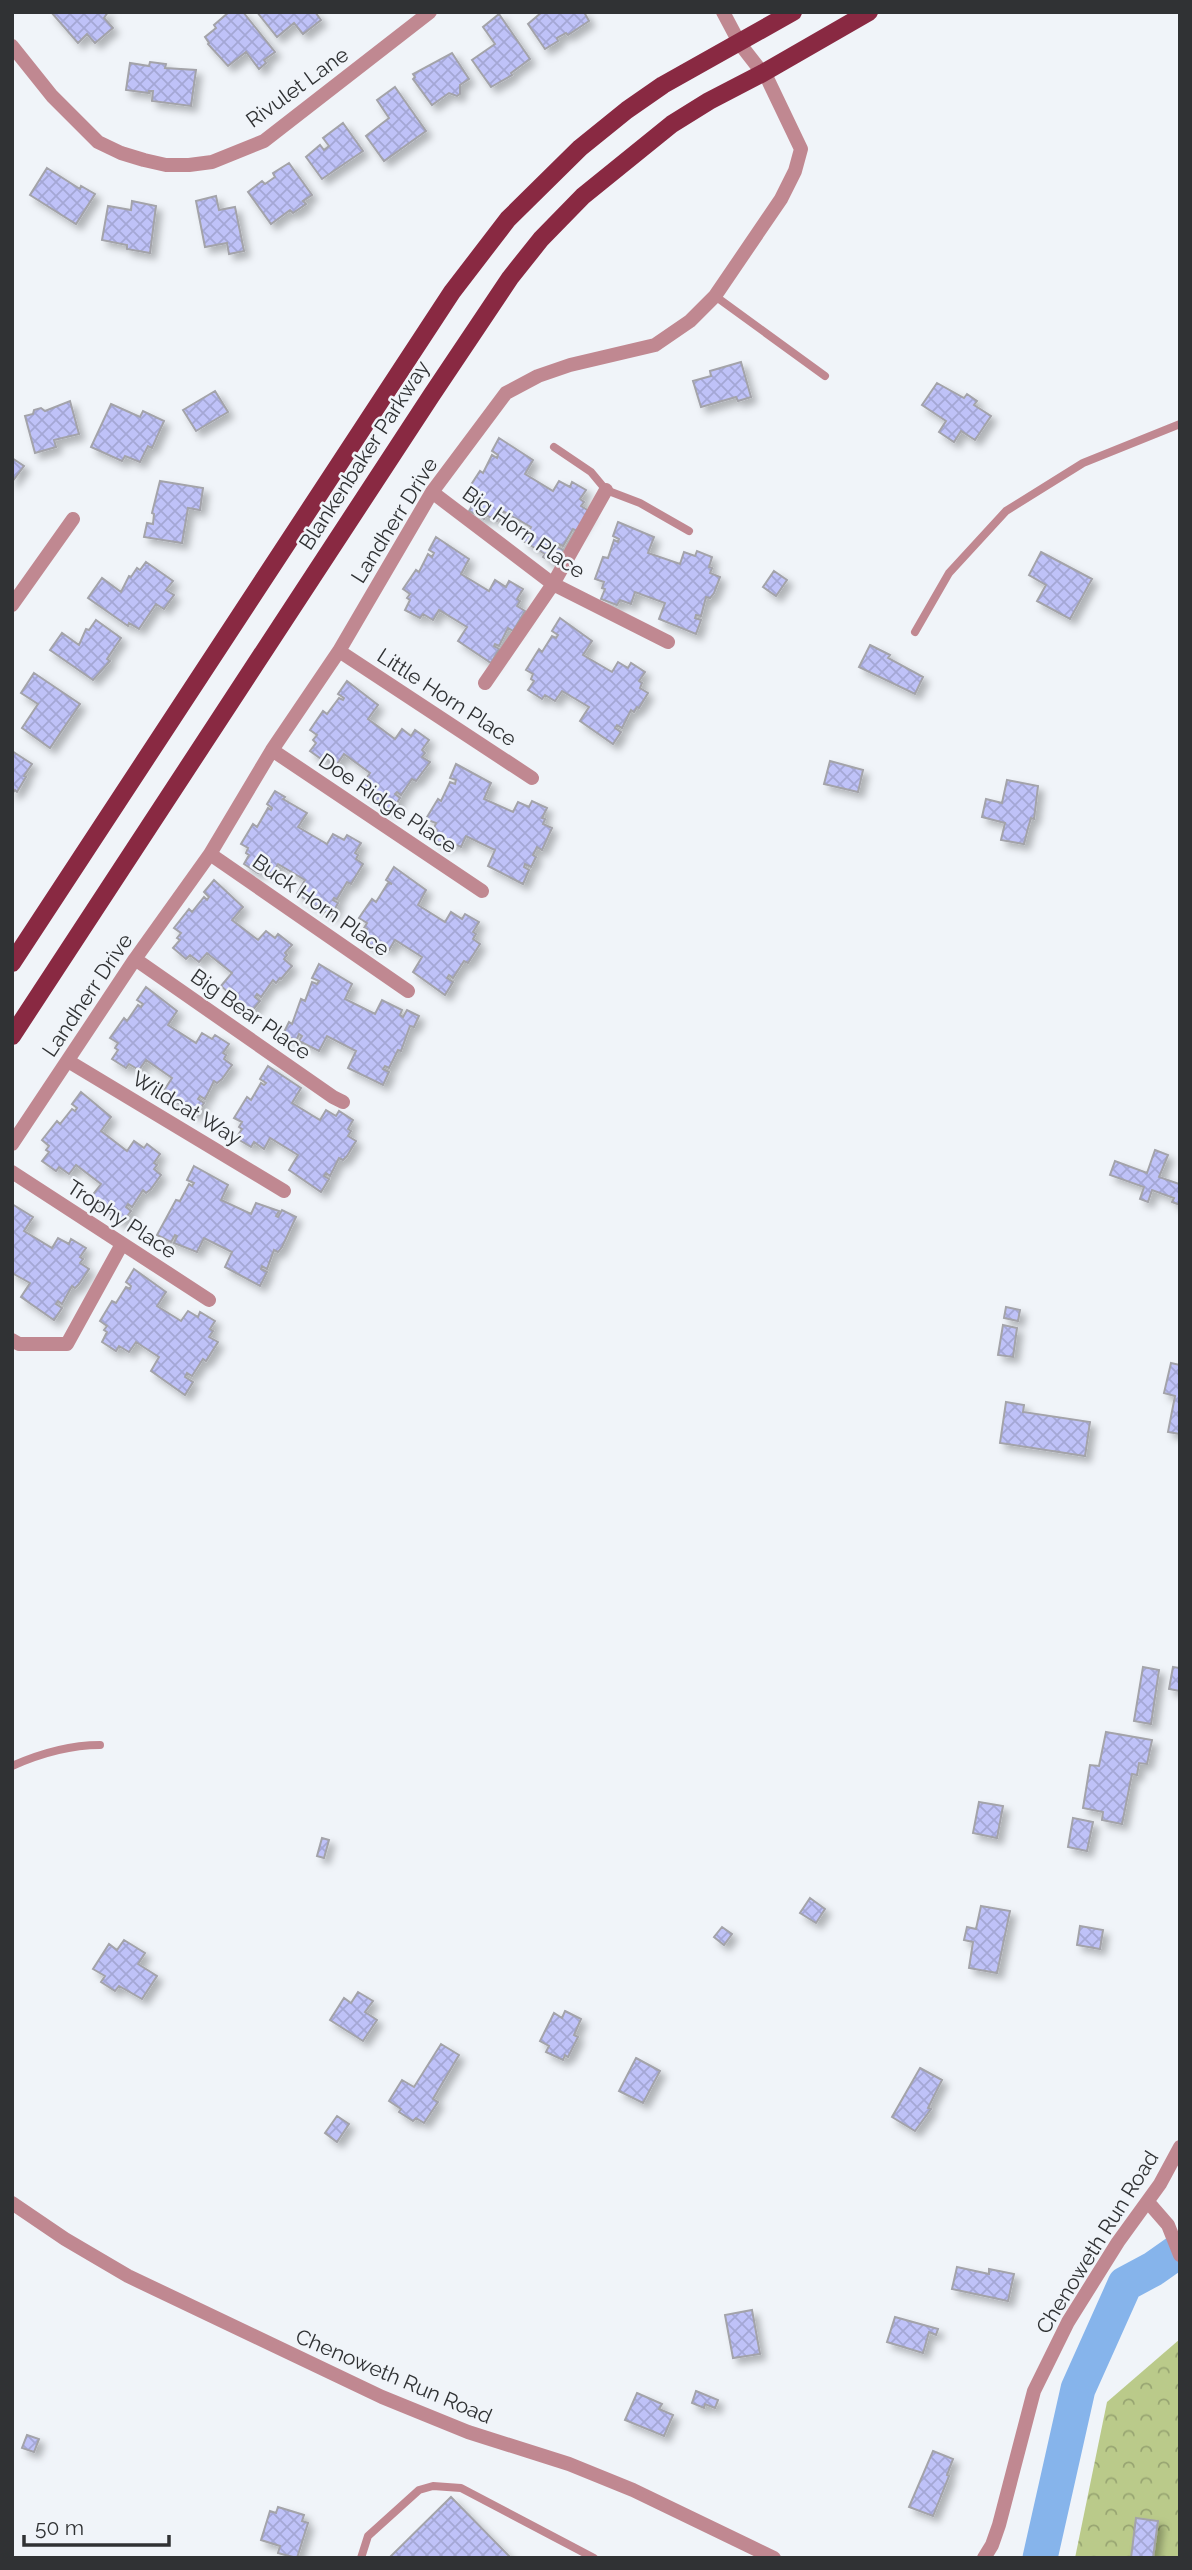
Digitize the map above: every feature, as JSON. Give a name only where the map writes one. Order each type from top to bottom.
[{"type":"main road","name":"Blankenbaker Parkway","points":[[12,963],[452,292],[508,219],[580,148],[627,110],[663,85],[793,12]]},
{"type":"main road","name":"Blankenbaker Parkway","points":[[12,1036],[271,638],[510,278],[541,239],[583,196],[672,124],[869,12]]},
{"type":"street","name":"Rivulet Lane","points":[[12,46],[52,96],[98,142],[144,160],[166,165],[189,165],[212,162],[264,141],[430,12]]},
{"type":"street","name":"Landherr Drive","points":[[12,1144],[135,959],[210,854],[272,750],[339,651],[432,492],[506,393],[538,376],[570,365],[655,345],[690,321],[715,296],[781,199],[795,171],[801,149],[779,100],[763,73],[740,44],[723,12]]},
{"type":"street","points":[[485,683],[553,584],[606,490]]},
{"type":"street","name":"Big Horn Place","points":[[432,492],[553,584],[668,642]]},
{"type":"street","points":[[12,605],[73,519]]},
{"type":"street","name":"Little Horn Place","points":[[339,651],[532,778]]},
{"type":"street","name":"Doe Ridge Place","points":[[272,750],[482,891]]},
{"type":"street","name":"Buck Horn Place","points":[[210,854],[408,991]]},
{"type":"street","name":"Big Bear Place","points":[[135,959],[343,1102]]},
{"type":"street","name":"Wildcat Way","points":[[68,1061],[284,1191]]},
{"type":"street","name":"Trophy Place","points":[[12,1172],[209,1300]]},
{"type":"street","points":[[12,1340],[19,1344],[67,1344],[122,1244]]},
{"type":"street","name":"Chenoweth Run Road","points":[[984,2558],[999,2525],[1034,2391],[1074,2312],[1118,2242],[1148,2202],[1180,2147]]},
{"type":"street","points":[[1148,2202],[1162,2216],[1180,2255]]},
{"type":"street","name":"Chenoweth Run Road","points":[[12,2203],[65,2239],[128,2276],[382,2397],[468,2432],[569,2464],[633,2490],[774,2558]]},
{"type":"lane","points":[[715,296],[825,376]]},
{"type":"lane","points":[[915,632],[949,573],[1006,512],[1083,463],[1180,424]]},
{"type":"lane","points":[[554,447],[591,472],[606,490],[640,503],[689,531]]},
{"type":"lane","points":[[12,1766],[61,1750],[83,1745],[100,1745]]},
{"type":"lane","points":[[360,2558],[368,2536],[419,2490],[432,2486],[461,2488],[594,2558]]},
{"type":"green space","points":[[1180,2339],[1180,2558],[1075,2558],[1107,2402]]},
{"type":"building","points":[[51,12],[108,12],[104,18],[113,28],[95,43],[87,34],[78,43]]},
{"type":"building","points":[[229,12],[243,12],[275,52],[264,60],[266,63],[259,69],[246,52],[228,66],[208,44],[205,37]]},
{"type":"building","points":[[257,12],[315,12],[321,20],[303,34],[294,23],[277,37]]},
{"type":"building","points":[[542,12],[584,12],[589,21],[568,35],[566,33],[557,38],[558,41],[545,49],[528,24]]},
{"type":"building","points":[[499,14],[530,59],[511,73],[512,75],[491,87],[472,60],[495,44],[483,27]]},
{"type":"building","points":[[452,53],[469,79],[460,85],[460,94],[457,96],[449,93],[432,105],[413,79],[413,74]]},
{"type":"building","points":[[150,62],[166,64],[165,68],[196,70],[191,106],[152,101],[153,91],[149,93],[126,90],[130,63],[149,66]]},
{"type":"building","points":[[395,87],[426,131],[384,161],[366,136],[389,118],[377,100]]},
{"type":"building","points":[[343,123],[363,151],[322,179],[306,157],[320,145],[324,150],[329,146],[323,138]]},
{"type":"building","points":[[289,163],[312,195],[303,201],[306,204],[293,213],[290,210],[271,224],[248,192],[262,181],[265,184],[275,177],[273,173]]},
{"type":"building","points":[[47,168],[80,189],[81,186],[95,194],[76,224],[30,195]]},
{"type":"building","points":[[216,196],[219,210],[235,207],[244,251],[229,254],[227,243],[205,247],[196,201]]},
{"type":"building","points":[[132,201],[156,206],[150,253],[127,249],[127,245],[102,240],[108,206],[131,210]]},
{"type":"building","points":[[741,362],[751,397],[738,401],[736,397],[701,407],[693,381],[711,376],[710,371]]},
{"type":"building","points":[[937,383],[964,398],[967,394],[977,401],[974,405],[991,416],[975,440],[961,431],[954,442],[939,432],[946,421],[922,405]]},
{"type":"building","points":[[215,391],[228,412],[196,431],[183,410]]},
{"type":"building","points":[[70,401],[79,434],[54,440],[56,447],[35,453],[25,416],[33,414],[34,410],[41,408],[45,411]]},
{"type":"building","points":[[111,404],[140,417],[143,411],[164,421],[152,448],[148,446],[140,462],[125,456],[122,461],[91,447]]},
{"type":"building","points":[[499,438],[533,460],[525,474],[553,491],[559,481],[570,487],[572,482],[586,490],[580,499],[584,502],[581,506],[589,511],[577,531],[573,529],[563,546],[559,544],[558,547],[563,550],[555,564],[543,557],[545,554],[523,541],[531,527],[503,511],[497,521],[486,515],[484,519],[469,511],[474,495],[467,491],[480,471],[483,473],[492,455],[497,458],[498,455],[492,451]]},
{"type":"building","points":[[12,458],[24,466],[12,482]]},
{"type":"building","points":[[160,481],[203,488],[200,510],[188,508],[182,543],[144,537],[147,523],[153,524],[152,513]]},
{"type":"building","points":[[618,522],[654,537],[648,553],[680,564],[684,552],[695,556],[697,551],[712,557],[710,573],[720,577],[714,593],[710,598],[706,597],[701,616],[696,615],[695,618],[701,620],[696,634],[659,619],[665,603],[635,592],[631,604],[620,600],[617,605],[601,599],[605,589],[602,588],[604,582],[595,579],[603,557],[608,558],[614,540],[618,542],[619,539],[613,536]]},
{"type":"building","points":[[436,537],[469,559],[461,574],[489,591],[495,580],[506,587],[509,581],[523,589],[517,599],[520,601],[517,606],[525,611],[513,631],[508,628],[499,646],[495,644],[499,649],[491,663],[458,641],[467,627],[439,610],[433,620],[423,614],[420,618],[405,610],[410,594],[403,589],[416,570],[419,572],[428,554],[432,557],[434,553],[429,550]]},
{"type":"building","points":[[1041,552],[1092,579],[1070,619],[1037,601],[1046,585],[1029,575]]},
{"type":"building","points":[[146,562],[173,581],[166,590],[174,595],[164,609],[156,604],[139,629],[129,623],[128,626],[88,598],[102,578],[121,592],[129,576],[131,577],[137,568],[140,570]]},
{"type":"building","points":[[774,571],[787,580],[776,596],[763,587]]},
{"type":"building","points":[[560,618],[592,641],[583,655],[612,672],[618,662],[628,668],[631,663],[645,672],[639,681],[642,683],[640,688],[648,693],[639,708],[634,712],[631,710],[622,728],[617,725],[615,728],[621,732],[613,744],[580,721],[589,707],[562,691],[555,701],[545,695],[542,699],[528,690],[534,681],[531,679],[533,674],[526,670],[539,649],[542,652],[552,636],[556,638],[558,635],[552,631]]},
{"type":"building","points":[[96,620],[121,638],[107,659],[110,661],[93,680],[50,650],[62,633],[79,645],[86,629],[89,630]]},
{"type":"building","points":[[870,645],[923,677],[915,694],[859,667]]},
{"type":"building","points":[[34,673],[80,704],[50,748],[22,728],[38,704],[21,693]]},
{"type":"building","points":[[347,681],[378,705],[368,719],[395,739],[402,729],[411,736],[415,730],[429,740],[422,750],[425,753],[422,757],[430,762],[416,781],[412,779],[401,795],[397,792],[395,794],[400,798],[391,812],[360,787],[370,773],[344,754],[337,764],[327,757],[324,761],[310,751],[316,743],[313,740],[317,735],[310,730],[323,711],[327,714],[339,698],[343,700],[338,694]]},
{"type":"building","points":[[12,751],[32,764],[17,792],[15,790],[12,794]]},
{"type":"building","points":[[830,761],[863,770],[858,792],[824,784]]},
{"type":"building","points":[[456,764],[491,783],[484,799],[513,812],[518,802],[529,807],[532,801],[547,808],[542,818],[545,819],[543,824],[552,828],[542,850],[537,847],[531,867],[525,864],[524,867],[529,870],[523,884],[488,866],[495,850],[466,836],[461,847],[450,842],[448,847],[433,839],[437,830],[434,828],[436,823],[427,817],[438,799],[441,801],[450,782],[455,784],[456,780],[450,778]]},
{"type":"building","points":[[1007,780],[1038,786],[1034,819],[1031,818],[1024,844],[1001,840],[1005,823],[982,817],[986,799],[1002,803]]},
{"type":"building","points":[[275,791],[307,813],[298,827],[327,844],[333,834],[344,840],[347,835],[361,843],[355,853],[358,855],[356,859],[363,864],[351,884],[347,882],[337,899],[334,898],[338,903],[331,916],[297,894],[305,880],[278,864],[272,874],[261,868],[258,873],[244,864],[249,855],[246,853],[248,848],[241,844],[253,824],[257,827],[268,808],[271,810],[267,804]]},
{"type":"building","points":[[394,867],[426,890],[418,905],[445,922],[451,912],[462,919],[465,914],[479,922],[473,932],[476,934],[473,939],[480,944],[468,963],[464,961],[453,978],[449,975],[447,978],[453,982],[445,995],[413,972],[422,957],[395,940],[389,950],[378,943],[375,948],[361,939],[367,929],[364,928],[367,923],[359,918],[372,899],[376,902],[388,883],[392,884],[386,880]]},
{"type":"building","points":[[214,880],[243,907],[232,920],[258,940],[266,931],[275,938],[278,934],[292,945],[285,953],[287,955],[284,959],[292,966],[276,983],[273,980],[261,997],[257,994],[255,997],[260,1001],[251,1012],[221,986],[232,973],[207,953],[199,962],[190,955],[186,959],[173,948],[180,940],[177,938],[181,933],[174,928],[189,909],[192,912],[204,897],[207,900],[209,897],[204,892]]},
{"type":"building","points":[[319,964],[352,984],[345,999],[375,1014],[382,1000],[402,1010],[400,1015],[403,1017],[407,1010],[419,1016],[414,1027],[410,1026],[401,1051],[398,1050],[389,1068],[385,1066],[383,1069],[389,1072],[383,1085],[348,1068],[356,1051],[327,1036],[319,1051],[299,1041],[302,1036],[299,1034],[296,1041],[283,1034],[289,1022],[292,1024],[301,999],[305,1001],[312,982],[317,984],[319,981],[312,978]]},
{"type":"building","points":[[146,987],[177,1011],[168,1025],[196,1043],[202,1033],[212,1039],[215,1035],[229,1044],[223,1053],[226,1055],[224,1059],[232,1065],[222,1079],[217,1083],[214,1081],[205,1099],[200,1096],[198,1099],[204,1103],[195,1115],[163,1092],[172,1078],[146,1060],[139,1070],[129,1064],[126,1068],[112,1059],[118,1050],[115,1048],[118,1043],[110,1038],[124,1018],[127,1021],[138,1005],[141,1007],[143,1004],[137,1000]]},
{"type":"building","points":[[268,1066],[301,1088],[292,1103],[320,1120],[326,1110],[336,1116],[339,1111],[353,1120],[348,1136],[356,1141],[343,1160],[339,1158],[330,1176],[326,1173],[324,1176],[329,1179],[321,1192],[289,1170],[298,1155],[270,1138],[264,1149],[254,1142],[251,1147],[236,1138],[242,1129],[239,1127],[242,1122],[234,1118],[247,1097],[251,1100],[261,1083],[266,1083],[260,1079]]},
{"type":"building","points":[[81,1092],[111,1117],[101,1131],[127,1151],[134,1141],[144,1148],[147,1144],[160,1154],[154,1163],[157,1165],[154,1169],[161,1175],[151,1189],[146,1193],[143,1190],[132,1207],[128,1204],[126,1207],[131,1211],[122,1223],[91,1197],[101,1184],[76,1165],[69,1174],[59,1167],[56,1171],[42,1161],[49,1152],[46,1150],[49,1146],[42,1140],[57,1121],[60,1124],[72,1109],[75,1111],[77,1108],[72,1104]]},
{"type":"building","points":[[1155,1150],[1168,1155],[1159,1177],[1179,1184],[1180,1182],[1180,1205],[1172,1202],[1174,1198],[1152,1190],[1148,1202],[1140,1199],[1144,1187],[1110,1175],[1115,1161],[1147,1173]]},
{"type":"building","points":[[194,1166],[228,1185],[221,1200],[251,1214],[256,1203],[279,1211],[276,1216],[278,1217],[282,1210],[296,1217],[282,1247],[278,1252],[274,1250],[267,1269],[262,1266],[261,1269],[267,1272],[260,1286],[225,1267],[232,1252],[204,1238],[197,1252],[174,1243],[177,1236],[175,1235],[171,1242],[157,1235],[176,1200],[180,1201],[189,1184],[192,1186],[194,1183],[187,1180]]},
{"type":"building","points":[[12,1204],[33,1217],[24,1231],[52,1248],[58,1238],[69,1244],[71,1239],[86,1248],[80,1257],[83,1259],[80,1263],[89,1269],[75,1288],[72,1286],[62,1304],[58,1301],[56,1304],[62,1308],[54,1320],[21,1297],[30,1283],[12,1273]]},
{"type":"building","points":[[134,1269],[166,1292],[157,1306],[181,1321],[188,1311],[198,1317],[200,1312],[215,1321],[209,1337],[218,1342],[192,1376],[187,1373],[185,1377],[193,1382],[185,1395],[151,1371],[159,1357],[136,1342],[129,1352],[119,1346],[116,1351],[102,1342],[107,1326],[100,1321],[112,1301],[116,1303],[126,1287],[130,1289],[131,1286],[126,1282]]},
{"type":"building","points":[[1006,1307],[1020,1310],[1018,1321],[1004,1318]]},
{"type":"building","points":[[1003,1325],[1017,1328],[1013,1357],[998,1355]]},
{"type":"building","points":[[1171,1363],[1180,1365],[1180,1434],[1168,1432],[1175,1396],[1164,1393]]},
{"type":"building","points":[[1006,1402],[1024,1405],[1023,1412],[1090,1422],[1085,1456],[1000,1443]]},
{"type":"building","points":[[1143,1667],[1159,1670],[1151,1724],[1134,1721]]},
{"type":"building","points":[[1173,1667],[1180,1668],[1180,1691],[1169,1689]]},
{"type":"building","points":[[1106,1732],[1152,1740],[1147,1764],[1139,1763],[1137,1775],[1132,1774],[1122,1824],[1102,1820],[1103,1812],[1083,1808],[1090,1765],[1099,1766]]},
{"type":"building","points":[[979,1802],[1003,1806],[997,1838],[973,1833]]},
{"type":"building","points":[[1073,1818],[1093,1822],[1087,1851],[1068,1847]]},
{"type":"building","points":[[322,1838],[329,1840],[324,1858],[317,1856]]},
{"type":"building","points":[[810,1898],[825,1909],[816,1923],[800,1913]]},
{"type":"building","points":[[981,1906],[1010,1911],[997,1973],[969,1968],[973,1942],[964,1940],[967,1927],[976,1929]]},
{"type":"building","points":[[1080,1926],[1103,1930],[1100,1949],[1077,1945]]},
{"type":"building","points":[[722,1927],[732,1934],[724,1945],[714,1937]]},
{"type":"building","points":[[124,1940],[145,1953],[138,1964],[157,1976],[142,1999],[119,1986],[115,1991],[101,1982],[105,1976],[93,1969],[109,1944],[117,1950]]},
{"type":"building","points":[[358,1992],[373,2001],[365,2012],[377,2020],[363,2041],[330,2020],[344,1998],[351,2003]]},
{"type":"building","points":[[565,2011],[581,2019],[574,2035],[578,2037],[568,2057],[565,2055],[563,2060],[546,2052],[549,2046],[540,2041],[554,2013],[562,2018]]},
{"type":"building","points":[[441,2044],[459,2055],[433,2099],[438,2102],[424,2123],[416,2118],[413,2121],[389,2101],[402,2080],[414,2087]]},
{"type":"building","points":[[636,2058],[660,2071],[643,2103],[619,2091]]},
{"type":"building","points":[[920,2068],[942,2080],[928,2108],[931,2109],[915,2131],[892,2117]]},
{"type":"building","points":[[337,2116],[349,2124],[337,2142],[325,2133]]},
{"type":"building","points":[[957,2267],[989,2274],[989,2269],[1014,2274],[1008,2301],[952,2289]]},
{"type":"building","points":[[752,2310],[760,2354],[733,2358],[725,2315]]},
{"type":"building","points":[[895,2317],[938,2329],[936,2335],[929,2332],[923,2353],[887,2342]]},
{"type":"building","points":[[696,2391],[718,2400],[715,2408],[705,2404],[704,2408],[692,2403]]},
{"type":"building","points":[[637,2393],[662,2404],[659,2409],[673,2415],[664,2436],[625,2420]]},
{"type":"building","points":[[27,2435],[39,2439],[34,2452],[22,2448]]},
{"type":"building","points":[[933,2451],[953,2459],[933,2516],[909,2507]]},
{"type":"building","points":[[451,2497],[511,2558],[389,2558]]},
{"type":"building","points":[[278,2507],[304,2515],[302,2521],[308,2523],[297,2558],[278,2553],[280,2546],[261,2540],[270,2511],[276,2513]]},
{"type":"building","points":[[1136,2518],[1158,2521],[1153,2558],[1131,2558]]},
{"type":"waterway","points":[[1040,2558],[1078,2389],[1125,2284],[1180,2250]]}]
